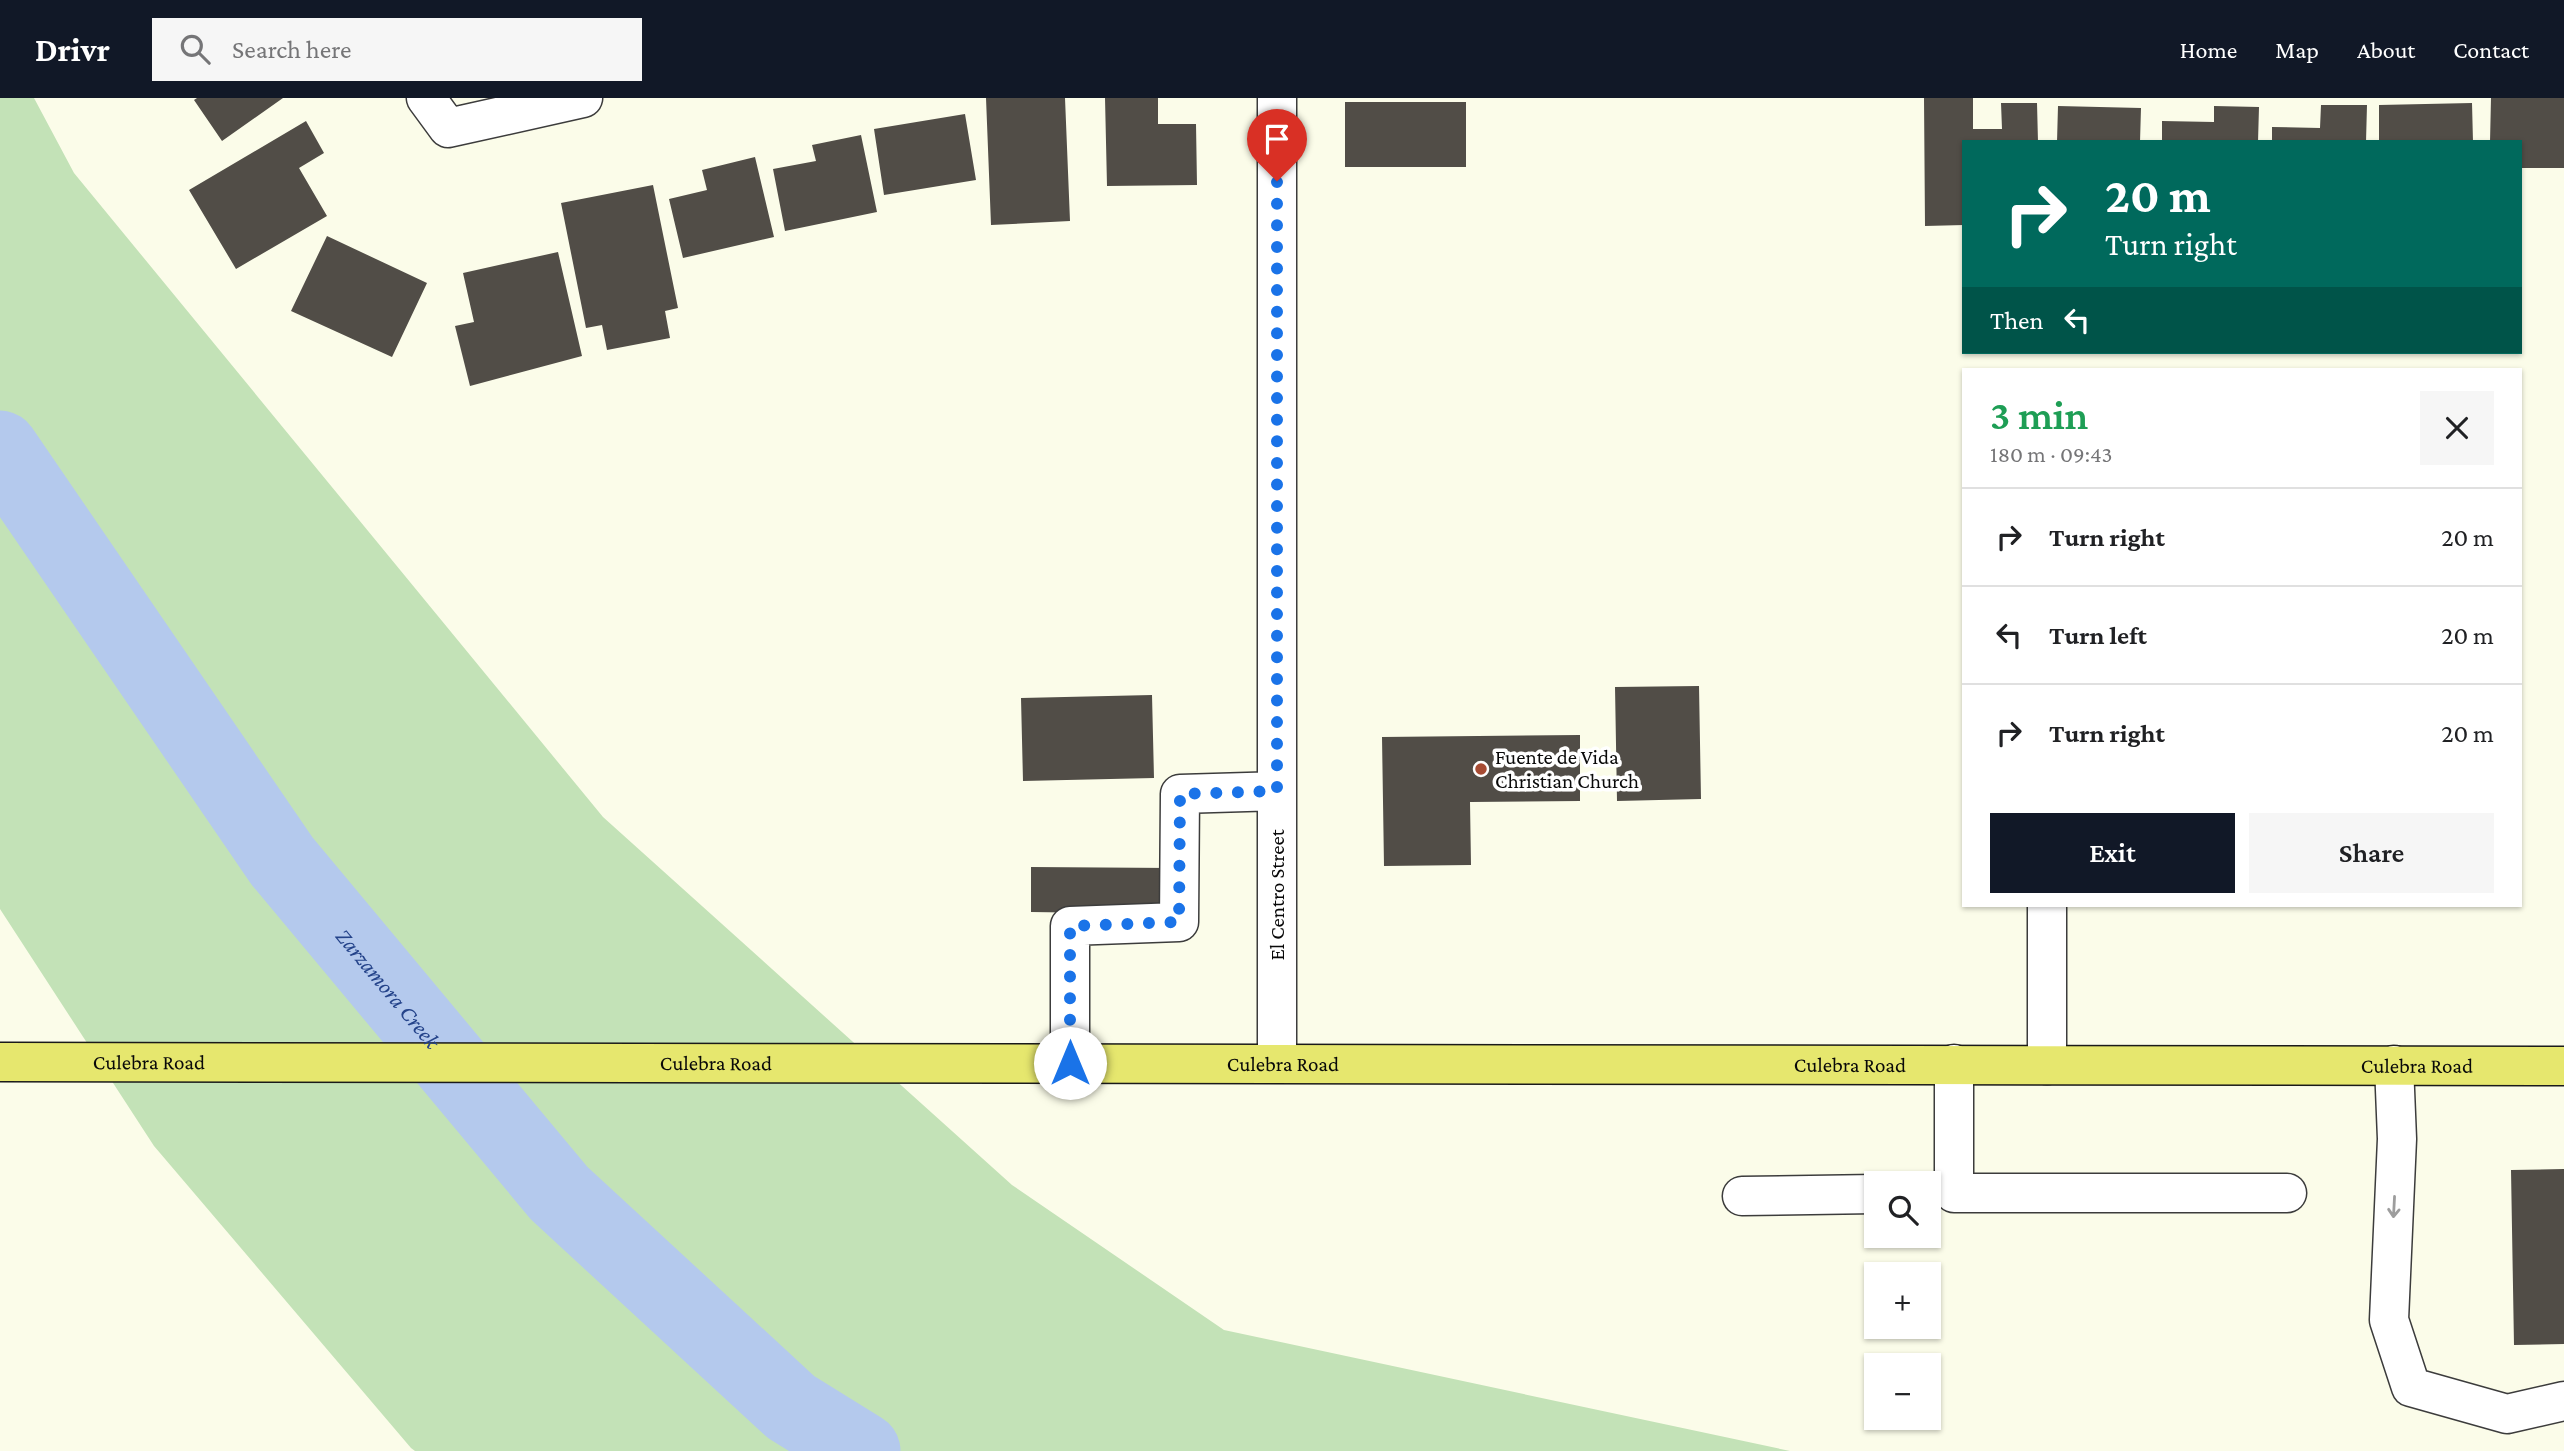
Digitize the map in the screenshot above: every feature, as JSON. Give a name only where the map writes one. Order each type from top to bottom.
[{"type":"main road","name":"Culebra Road","points":[[0,1062],[2564,1066]]},
{"type":"street","points":[[437,113],[583,98]]},
{"type":"street","name":"El Centro Street","points":[[1277,98],[1277,1062]]},
{"type":"street","points":[[1070,1063],[1070,926],[1179,922],[1180,794],[1277,791]]},
{"type":"street","points":[[2047,907],[2047,1065]]},
{"type":"street","points":[[1954,1064],[1941,1193],[2287,1194]]},
{"type":"street","points":[[2394,1065],[2396,1139],[2389,1320],[2411,1387],[2507,1415],[2564,1401]]},
{"type":"street","points":[[1742,1196],[1864,1194]]},
{"type":"green space","points":[[0,98],[34,98],[74,173],[603,817],[1012,1185],[1224,1330],[1790,1451],[415,1451],[411,1448],[154,1146],[0,909]]},
{"type":"building","points":[[283,98],[222,141],[194,100]]},
{"type":"building","points":[[986,98],[1065,98],[1070,221],[991,225]]},
{"type":"building","points":[[1105,98],[1158,98],[1158,124],[1196,124],[1197,185],[1107,186]]},
{"type":"building","points":[[1924,98],[1973,98],[1973,129],[2002,129],[2001,103],[2037,103],[2038,140],[1962,140],[1962,225],[1925,226]]},
{"type":"building","points":[[2491,98],[2564,98],[2564,168],[2522,168],[2522,140],[2490,140]]},
{"type":"building","points":[[1345,102],[1466,102],[1466,167],[1345,167]]},
{"type":"building","points":[[2472,103],[2473,140],[2379,140],[2379,105]]},
{"type":"building","points":[[2321,105],[2367,105],[2366,140],[2272,140],[2272,127],[2320,128]]},
{"type":"building","points":[[2058,106],[2141,108],[2140,140],[2057,140]]},
{"type":"building","points":[[2214,106],[2259,107],[2258,140],[2162,140],[2162,121],[2214,122]]},
{"type":"building","points":[[965,114],[976,180],[884,195],[874,129]]},
{"type":"building","points":[[306,121],[324,153],[299,168],[327,216],[236,269],[189,190]]},
{"type":"building","points":[[861,135],[877,212],[785,231],[773,169],[816,161],[812,145]]},
{"type":"building","points":[[755,157],[774,237],[683,258],[669,199],[707,190],[702,170]]},
{"type":"building","points":[[653,185],[678,308],[665,311],[670,338],[607,350],[602,325],[586,328],[561,203]]},
{"type":"building","points":[[327,236],[427,283],[392,357],[291,311]]},
{"type":"building","points":[[558,252],[582,356],[470,386],[455,326],[474,322],[463,273]]},
{"type":"building","points":[[1699,686],[1701,799],[1617,801],[1615,687]]},
{"type":"building","points":[[1152,695],[1154,778],[1023,781],[1021,698]]},
{"type":"building","name":"Fuente de Vida Christian Church","points":[[1580,735],[1580,801],[1470,802],[1471,865],[1384,866],[1382,737]]},
{"type":"building","points":[[1031,867],[1172,868],[1171,914],[1031,912]]},
{"type":"building","points":[[2564,1169],[2564,1344],[2514,1345],[2511,1170]]},
{"type":"waterway","name":"Zarzamora Creek","points":[[0,449],[282,861],[559,1193],[791,1407],[862,1451]]},
{"type":"place","name":"Fuente de Vida Christian Church","points":[[1481,769]]},
{"type":"route","points":[[1070,1063],[1070,926],[1179,922],[1180,794],[1277,791],[1277,181]]}]
